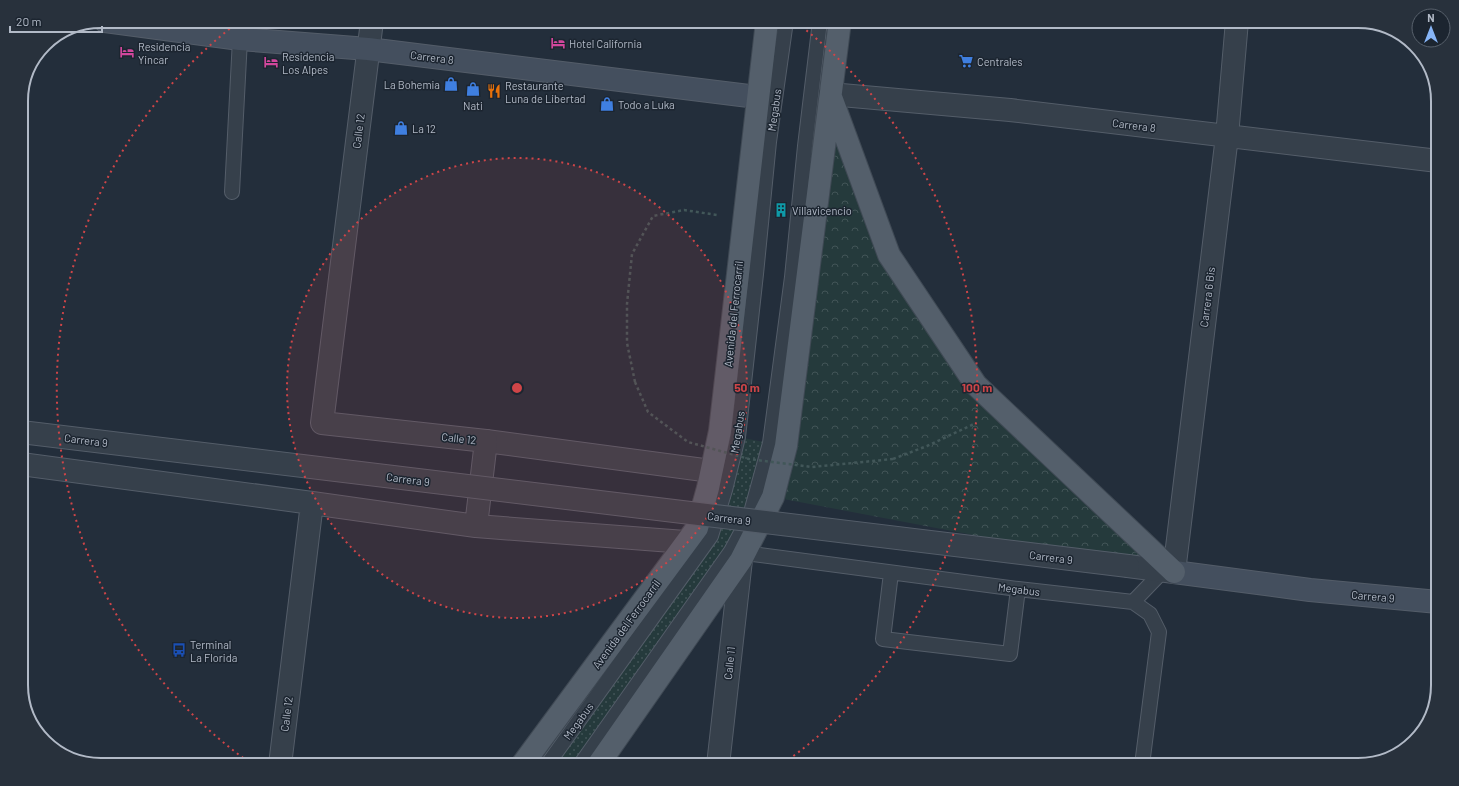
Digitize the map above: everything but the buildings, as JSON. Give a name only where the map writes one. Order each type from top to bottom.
[{"type":"main road","name":"Carrera 8","points":[[158,28],[240,39],[368,49],[757,97]]},
{"type":"main road","name":"Avenida del Ferrocarril","points":[[527,758],[697,528],[712,471],[720,431],[766,28]]},
{"type":"main road","points":[[603,758],[739,555],[773,497],[786,446],[839,28]]},
{"type":"main road","points":[[830,94],[889,255],[976,385],[1168,572]]},
{"type":"main road","name":"Carrera 9","points":[[1168,572],[1310,590],[1431,601]]},
{"type":"street","name":"Calle 12","points":[[371,28],[322,423],[486,441],[476,526]]},
{"type":"street","name":"Carrera 6 Bis","points":[[1168,572],[1227,136],[1236,28]]},
{"type":"street","name":"Carrera 8","points":[[830,94],[1010,110],[1431,160]]},
{"type":"street","name":"Carrera 9","points":[[28,433],[1168,572]]},
{"type":"street","points":[[486,441],[712,471]]},
{"type":"street","points":[[28,465],[476,526],[686,542]]},
{"type":"street","name":"Calle 12","points":[[281,758],[312,503]]},
{"type":"street","name":"Calle 11","points":[[719,758],[739,555]]},
{"type":"lane","name":"Megabus","points":[[551,758],[711,536],[725,490],[738,436],[769,142],[785,28]]},
{"type":"lane","points":[[585,758],[739,555],[770,443],[792,277],[805,146],[819,28]]},
{"type":"lane","points":[[232,192],[240,39]]},
{"type":"lane","name":"Megabus","points":[[739,555],[1132,602],[1150,614],[1159,632],[1143,758]]},
{"type":"lane","points":[[1132,602],[1168,572]]},
{"type":"lane","points":[[891,573],[883,639],[1010,654],[1018,589]]},
{"type":"path","points":[[744,219],[684,210],[653,216],[632,254],[627,304],[627,343],[636,382],[648,412],[688,442],[749,459],[812,466],[893,459],[927,446],[1004,411]]},
{"type":"green space","points":[[830,94],[889,255],[976,385],[1163,571],[773,497]]},
{"type":"green space","points":[[738,437],[770,443],[750,516],[585,758],[552,758],[698,555]]},
{"type":"place","name":"Hotel California","points":[[558,43]]},
{"type":"place","name":"Residencia Yincar","points":[[127,52]]},
{"type":"place","name":"Centrales","points":[[966,61]]},
{"type":"place","name":"Residencia Los Alpes","points":[[271,62]]},
{"type":"place","name":"La Bohemia","points":[[451,84]]},
{"type":"place","name":"Nati","points":[[473,89]]},
{"type":"place","name":"Restaurante Luna de Libertad","points":[[494,91]]},
{"type":"place","name":"Todo a Luka","points":[[607,104]]},
{"type":"place","name":"La 12","points":[[401,128]]},
{"type":"place","name":"Villavicencio","points":[[781,210]]},
{"type":"place","name":"Terminal La Florida","points":[[179,650]]}]
